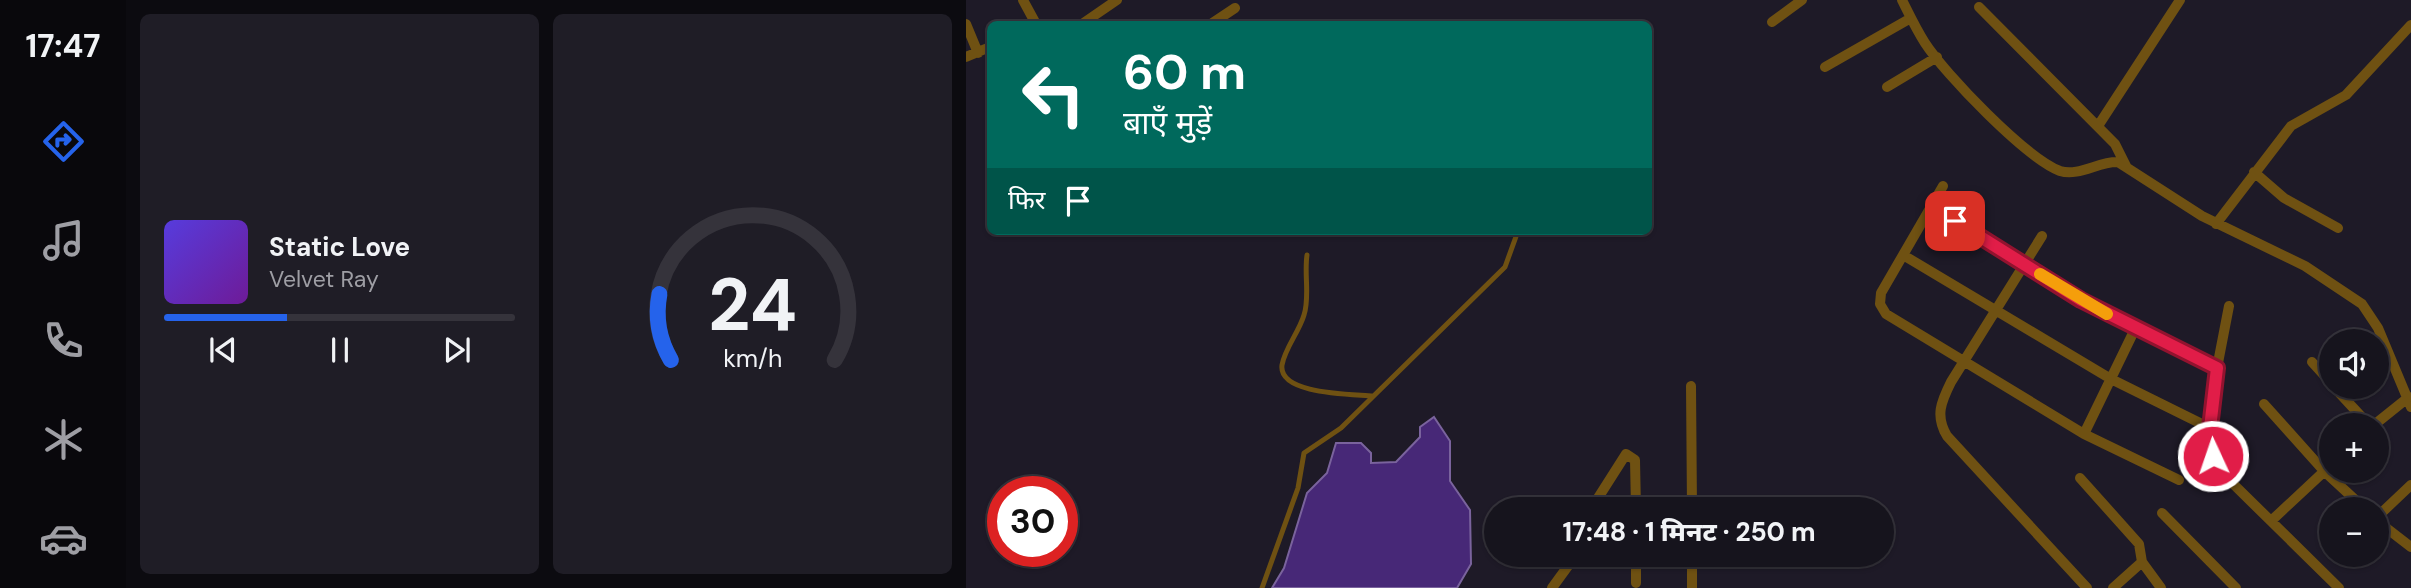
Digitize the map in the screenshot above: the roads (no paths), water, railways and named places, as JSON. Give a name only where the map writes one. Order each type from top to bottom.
[{"type":"street","points":[[1023,0],[1034,21]]},
{"type":"street","points":[[1086,21],[1117,0]]},
{"type":"street","points":[[1772,22],[1802,0]]},
{"type":"street","points":[[1902,0],[1937,57],[1996,120],[2033,152],[2061,171],[2083,170],[2109,162],[2128,168],[2216,224],[2305,266],[2362,304],[2378,328],[2410,402],[2389,415]]},
{"type":"street","points":[[2098,126],[2180,0]]},
{"type":"street","points":[[1979,7],[2115,144],[2128,168]]},
{"type":"street","points":[[1215,21],[1235,8]]},
{"type":"street","points":[[1825,67],[1911,18]]},
{"type":"street","points":[[966,24],[978,52]]},
{"type":"street","points":[[2216,224],[2291,126],[2346,95],[2411,25]]},
{"type":"street","points":[[966,57],[987,48]]},
{"type":"street","points":[[1887,88],[1937,57]]},
{"type":"street","points":[[2254,172],[2284,198],[2338,228]]},
{"type":"street","points":[[1943,186],[1881,293],[1880,304],[1886,314],[2084,434],[2179,480]]},
{"type":"street","points":[[1931,206],[2135,329],[2217,368]]},
{"type":"street","points":[[2042,236],[1964,360],[1941,403],[1939,423],[1947,436],[2087,588]]},
{"type":"street","points":[[1903,255],[2111,379],[2210,428]]},
{"type":"street","points":[[2229,306],[2217,368],[2210,428],[2218,469],[2339,588]]},
{"type":"street","points":[[2084,434],[2135,329]]},
{"type":"street","points":[[2312,362],[2319,370]]},
{"type":"street","points":[[1691,386],[1692,497]]},
{"type":"street","points":[[2347,399],[2360,413]]},
{"type":"street","points":[[2264,404],[2319,459]]},
{"type":"street","points":[[1599,497],[1626,454],[1632,455],[1635,460],[1636,497]]},
{"type":"street","points":[[2271,521],[2319,476]]},
{"type":"street","points":[[2080,478],[2138,544],[2141,562],[2161,588]]},
{"type":"street","points":[[2342,483],[2354,497]]},
{"type":"street","points":[[2389,506],[2411,485]]},
{"type":"street","points":[[2162,513],[2236,588]]},
{"type":"street","points":[[2389,529],[2411,547]]},
{"type":"street","points":[[2113,588],[2141,562]]},
{"type":"street","points":[[1552,588],[1567,567]]},
{"type":"street","points":[[1636,567],[1636,583]]},
{"type":"street","points":[[1692,567],[1692,588]]},
{"type":"lane","points":[[1262,588],[1298,488],[1304,453],[1340,428],[1505,267],[1517,235]]},
{"type":"lane","points":[[1307,255],[1304,314],[1285,355],[1282,372],[1286,379],[1309,390],[1373,396]]}]
